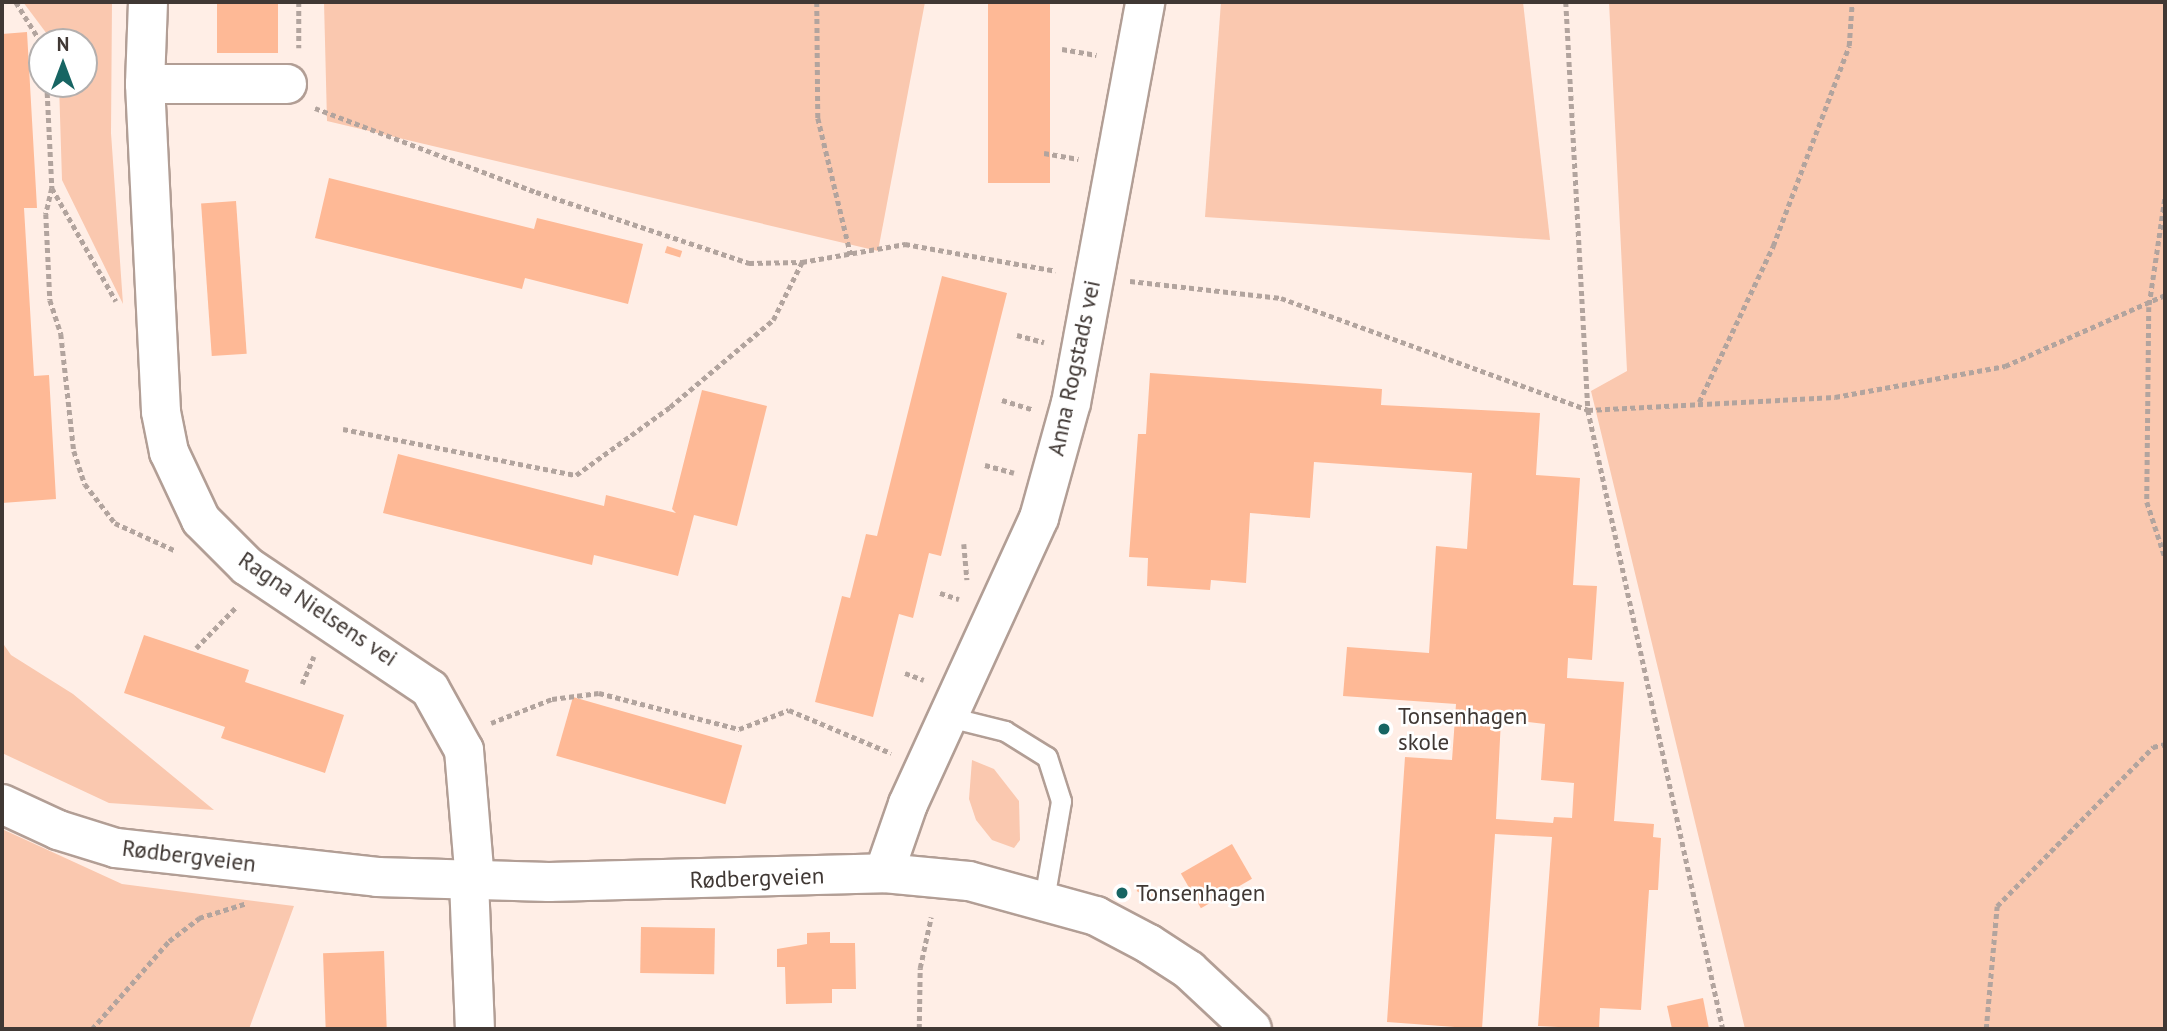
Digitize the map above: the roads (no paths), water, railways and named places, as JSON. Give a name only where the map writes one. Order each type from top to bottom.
[{"type":"street","name":"Ragna Nielsens vei","points":[[148,2],[145,84],[162,412],[169,452],[201,520],[247,566],[430,689],[458,736],[470,782],[472,881]]},
{"type":"street","name":"Anna Rogstads vei","points":[[884,873],[908,804],[1039,518],[1067,416],[1145,2]]},
{"type":"street","points":[[145,84],[287,84]]},
{"type":"street","name":"Rødbergveien","points":[[2,804],[58,830],[116,848],[377,877],[472,881],[884,873],[969,881],[1044,899],[1096,916],[1149,944],[1189,970],[1252,1029]]},
{"type":"street","points":[[472,881],[475,1029]]},
{"type":"lane","points":[[949,717],[1027,742],[1047,757],[1057,778],[1061,801],[1044,899]]},
{"type":"place","name":"Tonsenhagen skole","points":[[1384,729]]},
{"type":"place","name":"Tonsenhagen","points":[[1122,893]]}]
